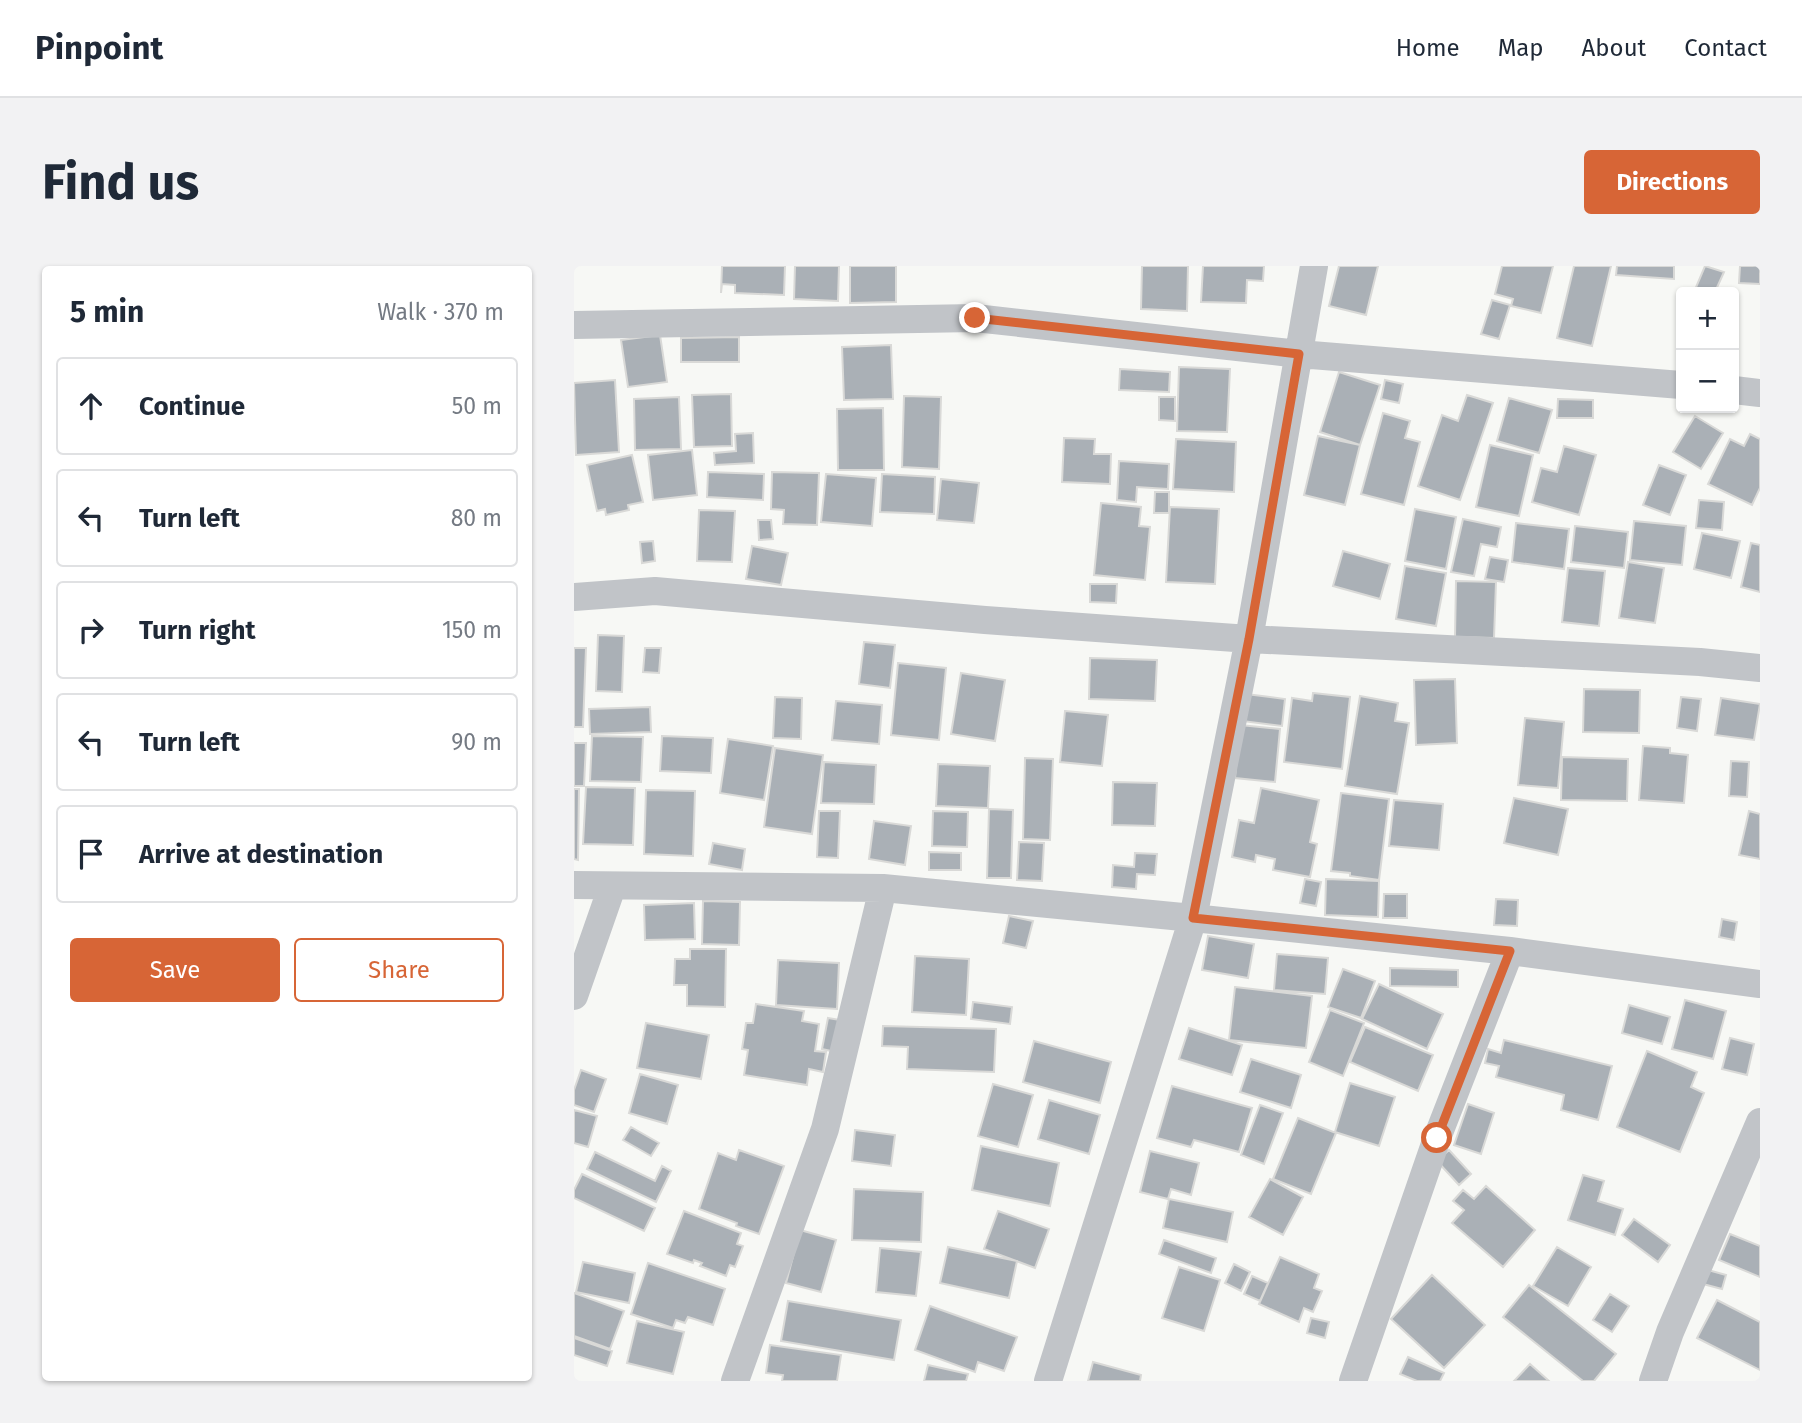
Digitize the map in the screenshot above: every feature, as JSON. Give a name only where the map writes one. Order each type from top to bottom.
[{"type":"street","points":[[1048,1381],[1193,918],[1249,639],[1314,266]]},
{"type":"street","points":[[574,326],[975,318],[1299,354],[1676,385]]},
{"type":"street","points":[[1739,391],[1760,393]]},
{"type":"street","points":[[574,597],[655,591],[985,620],[1249,639],[1700,662],[1760,668]]},
{"type":"street","points":[[574,885],[883,888],[1510,951],[1760,984]]},
{"type":"street","points":[[574,996],[612,887]]},
{"type":"street","points":[[735,1381],[825,1129],[883,888]]},
{"type":"street","points":[[1353,1381],[1437,1138],[1510,951]]},
{"type":"street","points":[[1653,1381],[1670,1332],[1760,1122]]},
{"type":"building","points":[[722,266],[785,266],[784,295],[735,293],[735,285],[722,284],[721,293]]},
{"type":"building","points":[[795,266],[839,266],[838,301],[794,299]]},
{"type":"building","points":[[850,266],[896,266],[896,302],[850,303]]},
{"type":"building","points":[[1142,266],[1188,266],[1187,311],[1141,309]]},
{"type":"building","points":[[1203,266],[1264,266],[1263,281],[1247,280],[1246,303],[1201,302]]},
{"type":"building","points":[[1339,266],[1378,266],[1366,315],[1329,306]]},
{"type":"building","points":[[1502,266],[1553,266],[1541,313],[1511,306],[1513,299],[1495,294]]},
{"type":"building","points":[[1574,266],[1611,266],[1592,346],[1557,338]]},
{"type":"building","points":[[1617,266],[1674,266],[1674,279],[1616,275]]},
{"type":"building","points":[[1705,266],[1724,272],[1717,287],[1696,287]]},
{"type":"building","points":[[1740,266],[1760,266],[1760,284],[1739,283]]},
{"type":"building","points":[[1492,300],[1510,305],[1499,339],[1481,334]]},
{"type":"building","points":[[660,335],[667,382],[628,387],[621,340]]},
{"type":"building","points":[[739,337],[739,362],[681,362],[681,338]]},
{"type":"building","points":[[891,345],[893,399],[844,400],[842,347]]},
{"type":"building","points":[[1179,367],[1230,369],[1227,432],[1177,431]]},
{"type":"building","points":[[1120,369],[1170,372],[1169,392],[1119,390]]},
{"type":"building","points":[[1339,372],[1380,385],[1360,445],[1320,432]]},
{"type":"building","points":[[615,380],[619,452],[576,455],[574,383]]},
{"type":"building","points":[[1385,380],[1403,384],[1399,403],[1381,399]]},
{"type":"building","points":[[731,394],[732,446],[694,447],[692,395]]},
{"type":"building","points":[[1467,395],[1493,403],[1460,500],[1418,486],[1442,415],[1458,421]]},
{"type":"building","points":[[904,396],[941,397],[939,469],[902,467]]},
{"type":"building","points":[[679,397],[681,449],[635,450],[634,399]]},
{"type":"building","points":[[1159,397],[1175,397],[1175,421],[1159,420]]},
{"type":"building","points":[[1509,398],[1552,410],[1539,453],[1497,441]]},
{"type":"building","points":[[1558,399],[1593,400],[1593,418],[1557,418]]},
{"type":"building","points":[[883,408],[884,470],[838,470],[837,409]]},
{"type":"building","points":[[1383,413],[1410,421],[1405,438],[1420,442],[1404,505],[1361,494]]},
{"type":"building","points":[[1695,416],[1723,433],[1701,469],[1673,452]]},
{"type":"building","points":[[753,433],[754,463],[715,465],[714,453],[736,451],[735,434]]},
{"type":"building","points":[[1750,434],[1760,439],[1760,488],[1752,505],[1708,484],[1730,439],[1744,446]]},
{"type":"building","points":[[1318,436],[1360,445],[1345,505],[1304,495]]},
{"type":"building","points":[[1064,438],[1095,439],[1094,454],[1111,454],[1110,484],[1062,482]]},
{"type":"building","points":[[1176,439],[1236,442],[1234,492],[1173,489]]},
{"type":"building","points":[[1490,445],[1533,455],[1519,516],[1476,507]]},
{"type":"building","points":[[1564,446],[1596,455],[1579,515],[1532,502],[1541,468],[1557,472]]},
{"type":"building","points":[[692,450],[697,495],[653,500],[648,455]]},
{"type":"building","points":[[632,455],[643,502],[628,505],[629,510],[606,515],[605,509],[597,511],[587,465]]},
{"type":"building","points":[[1119,461],[1169,464],[1168,489],[1137,487],[1136,502],[1117,500]]},
{"type":"building","points":[[1659,465],[1686,475],[1670,515],[1643,505]]},
{"type":"building","points":[[708,472],[764,474],[763,500],[707,497]]},
{"type":"building","points":[[772,472],[819,473],[817,525],[783,524],[784,510],[771,509]]},
{"type":"building","points":[[826,474],[876,478],[872,526],[821,522]]},
{"type":"building","points":[[882,474],[935,477],[934,514],[880,512]]},
{"type":"building","points":[[941,479],[979,483],[974,523],[937,520]]},
{"type":"building","points":[[1155,492],[1169,492],[1169,513],[1154,513]]},
{"type":"building","points":[[1699,500],[1724,502],[1722,530],[1696,528]]},
{"type":"building","points":[[1101,503],[1141,507],[1139,526],[1150,527],[1145,580],[1094,575]]},
{"type":"building","points":[[1170,507],[1219,509],[1215,584],[1166,582]]},
{"type":"building","points":[[1415,509],[1456,517],[1446,569],[1405,561]]},
{"type":"building","points":[[699,510],[735,511],[732,562],[697,561]]},
{"type":"building","points":[[1463,519],[1501,527],[1497,547],[1481,544],[1474,576],[1451,572]]},
{"type":"building","points":[[758,520],[771,520],[773,539],[759,540]]},
{"type":"building","points":[[1634,521],[1686,526],[1682,565],[1630,560]]},
{"type":"building","points":[[1516,523],[1569,529],[1564,569],[1512,562]]},
{"type":"building","points":[[1575,526],[1628,532],[1624,568],[1571,562]]},
{"type":"building","points":[[1702,533],[1740,541],[1731,578],[1694,569]]},
{"type":"building","points":[[653,541],[655,561],[642,563],[640,542]]},
{"type":"building","points":[[1751,543],[1760,545],[1760,592],[1741,587]]},
{"type":"building","points":[[752,546],[788,553],[781,585],[746,579]]},
{"type":"building","points":[[1343,551],[1390,564],[1380,599],[1333,586]]},
{"type":"building","points":[[1490,557],[1508,560],[1504,582],[1485,579]]},
{"type":"building","points":[[1628,562],[1664,568],[1655,623],[1619,618]]},
{"type":"building","points":[[1405,566],[1446,573],[1436,626],[1396,619]]},
{"type":"building","points":[[1568,568],[1605,571],[1599,626],[1562,622]]},
{"type":"building","points":[[1456,581],[1496,582],[1494,638],[1455,637]]},
{"type":"building","points":[[1090,584],[1117,584],[1116,603],[1090,602]]},
{"type":"building","points":[[598,635],[624,636],[622,692],[596,691]]},
{"type":"building","points":[[864,642],[895,645],[890,688],[859,684]]},
{"type":"building","points":[[574,648],[586,648],[583,727],[574,727]]},
{"type":"building","points":[[645,648],[661,648],[659,673],[643,672]]},
{"type":"building","points":[[1090,658],[1157,660],[1155,701],[1089,699]]},
{"type":"building","points":[[898,663],[946,668],[939,740],[891,735]]},
{"type":"building","points":[[961,673],[1005,680],[995,741],[951,734]]},
{"type":"building","points":[[1455,679],[1457,743],[1416,745],[1414,680]]},
{"type":"building","points":[[1584,689],[1640,690],[1639,733],[1583,732]]},
{"type":"building","points":[[1313,693],[1350,697],[1342,769],[1284,762],[1292,698],[1312,701]]},
{"type":"building","points":[[1246,694],[1285,699],[1282,726],[1242,721]]},
{"type":"building","points":[[1360,696],[1398,703],[1395,721],[1409,723],[1397,794],[1345,786]]},
{"type":"building","points":[[775,697],[802,698],[801,739],[773,738]]},
{"type":"building","points":[[1681,697],[1701,699],[1697,731],[1677,728]]},
{"type":"building","points":[[1721,698],[1760,704],[1754,740],[1715,735]]},
{"type":"building","points":[[836,701],[882,705],[879,744],[832,740]]},
{"type":"building","points":[[650,707],[651,732],[590,734],[589,709]]},
{"type":"building","points":[[1065,711],[1108,715],[1102,766],[1060,762]]},
{"type":"building","points":[[1525,718],[1564,722],[1558,788],[1518,785]]},
{"type":"building","points":[[1240,725],[1280,729],[1275,782],[1235,778]]},
{"type":"building","points":[[592,736],[643,737],[641,782],[590,781]]},
{"type":"building","points":[[662,736],[713,738],[711,773],[660,771]]},
{"type":"building","points":[[728,739],[773,746],[764,800],[720,793]]},
{"type":"building","points":[[574,743],[586,743],[584,786],[574,786]]},
{"type":"building","points":[[1643,746],[1670,748],[1670,753],[1688,755],[1684,803],[1639,800]]},
{"type":"building","points":[[775,748],[823,755],[812,834],[764,827]]},
{"type":"building","points":[[1562,757],[1628,759],[1627,801],[1561,800]]},
{"type":"building","points":[[1025,758],[1053,759],[1050,840],[1023,839]]},
{"type":"building","points":[[1731,761],[1749,762],[1747,797],[1729,796]]},
{"type":"building","points":[[824,762],[876,765],[874,804],[821,803]]},
{"type":"building","points":[[938,764],[990,766],[988,808],[936,806]]},
{"type":"building","points":[[1113,782],[1157,783],[1155,826],[1112,825]]},
{"type":"building","points":[[586,787],[635,788],[633,845],[583,844]]},
{"type":"building","points":[[1261,788],[1319,800],[1310,842],[1317,844],[1310,877],[1273,870],[1275,859],[1256,855],[1255,862],[1232,857],[1239,820],[1254,823]]},
{"type":"building","points":[[574,789],[579,789],[578,860],[574,859]]},
{"type":"building","points":[[646,790],[695,791],[693,856],[644,854]]},
{"type":"building","points":[[1341,793],[1389,799],[1379,880],[1331,871]]},
{"type":"building","points":[[1514,798],[1568,809],[1558,855],[1504,843]]},
{"type":"building","points":[[1394,800],[1443,804],[1439,850],[1389,846]]},
{"type":"building","points":[[989,809],[1013,810],[1011,878],[987,878]]},
{"type":"building","points":[[819,811],[840,811],[838,858],[817,857]]},
{"type":"building","points":[[933,811],[968,812],[967,847],[932,846]]},
{"type":"building","points":[[1749,811],[1760,814],[1760,859],[1739,855]]},
{"type":"building","points":[[874,821],[911,826],[905,865],[869,859]]},
{"type":"building","points":[[1019,842],[1044,843],[1042,881],[1017,880]]},
{"type":"building","points":[[713,843],[745,849],[742,870],[709,864]]},
{"type":"building","points":[[929,852],[961,853],[961,870],[929,870]]},
{"type":"building","points":[[1135,853],[1157,854],[1155,875],[1137,874],[1136,889],[1112,887],[1113,865],[1134,867]]},
{"type":"building","points":[[1305,879],[1321,882],[1316,906],[1300,903]]},
{"type":"building","points":[[1326,879],[1379,881],[1378,917],[1325,915]]},
{"type":"building","points":[[1384,894],[1407,894],[1407,918],[1383,918]]},
{"type":"building","points":[[1496,899],[1518,900],[1517,926],[1494,925]]},
{"type":"building","points":[[703,901],[740,902],[739,945],[702,944]]},
{"type":"building","points":[[694,903],[695,939],[645,940],[644,905]]},
{"type":"building","points":[[1009,916],[1033,921],[1026,948],[1003,943]]},
{"type":"building","points":[[1722,919],[1737,922],[1734,940],[1719,937]]},
{"type":"building","points":[[1208,936],[1254,944],[1248,978],[1202,970]]},
{"type":"building","points":[[690,949],[726,949],[725,1007],[687,1006],[687,985],[674,985],[675,959],[690,959]]},
{"type":"building","points":[[1277,954],[1328,958],[1325,994],[1274,990]]},
{"type":"building","points":[[915,956],[969,959],[966,1015],[912,1012]]},
{"type":"building","points":[[778,960],[839,963],[837,1009],[776,1005]]},
{"type":"building","points":[[1390,968],[1458,970],[1458,987],[1390,986]]},
{"type":"building","points":[[1343,969],[1375,981],[1361,1018],[1328,1007]]},
{"type":"building","points":[[1379,984],[1443,1014],[1427,1049],[1362,1019]]},
{"type":"building","points":[[1235,987],[1312,996],[1306,1048],[1229,1040]]},
{"type":"building","points":[[1685,1000],[1726,1011],[1713,1059],[1672,1049]]},
{"type":"building","points":[[973,1002],[1012,1007],[1010,1024],[971,1019]]},
{"type":"building","points":[[756,1004],[804,1011],[802,1021],[819,1024],[815,1051],[826,1052],[823,1072],[809,1069],[807,1085],[744,1075],[748,1050],[742,1049],[746,1023],[753,1023]]},
{"type":"building","points":[[1629,1005],[1670,1017],[1662,1044],[1622,1033]]},
{"type":"building","points":[[1330,1010],[1364,1023],[1343,1076],[1309,1062]]},
{"type":"building","points":[[828,1018],[846,1021],[840,1053],[822,1049]]},
{"type":"building","points":[[646,1023],[709,1035],[701,1079],[637,1068]]},
{"type":"building","points":[[883,1026],[996,1029],[994,1072],[907,1069],[908,1047],[882,1046]]},
{"type":"building","points":[[1365,1027],[1433,1055],[1418,1091],[1350,1062]]},
{"type":"building","points":[[1189,1028],[1242,1045],[1232,1075],[1179,1059]]},
{"type":"building","points":[[1730,1038],[1754,1044],[1747,1075],[1722,1069]]},
{"type":"building","points":[[1504,1040],[1612,1066],[1598,1120],[1561,1110],[1564,1095],[1496,1077],[1499,1066],[1485,1063],[1488,1049],[1501,1053]]},
{"type":"building","points":[[1034,1041],[1111,1062],[1100,1103],[1023,1082]]},
{"type":"building","points":[[1647,1051],[1697,1072],[1691,1087],[1704,1093],[1680,1152],[1617,1127]]},
{"type":"building","points":[[1251,1059],[1301,1075],[1291,1108],[1240,1092]]},
{"type":"building","points":[[581,1070],[606,1079],[594,1112],[574,1105],[574,1090]]},
{"type":"building","points":[[640,1074],[678,1085],[667,1124],[629,1113]]},
{"type":"building","points":[[1350,1083],[1395,1097],[1379,1146],[1335,1132]]},
{"type":"building","points":[[993,1084],[1033,1095],[1018,1147],[978,1136]]},
{"type":"building","points":[[1172,1086],[1252,1108],[1239,1152],[1194,1140],[1191,1147],[1157,1138]]},
{"type":"building","points":[[1049,1100],[1100,1115],[1089,1154],[1038,1139]]},
{"type":"building","points":[[1468,1104],[1494,1113],[1481,1154],[1454,1145]]},
{"type":"building","points":[[1260,1105],[1283,1113],[1264,1164],[1241,1155]]},
{"type":"building","points":[[574,1110],[597,1116],[588,1147],[574,1143]]},
{"type":"building","points":[[1298,1118],[1336,1133],[1311,1194],[1273,1179]]},
{"type":"building","points":[[631,1127],[659,1143],[651,1156],[623,1140]]},
{"type":"building","points":[[855,1130],[895,1135],[891,1166],[852,1161]]},
{"type":"building","points":[[981,1146],[1059,1163],[1050,1206],[972,1190]]},
{"type":"building","points":[[739,1150],[784,1166],[759,1234],[699,1209],[718,1153],[736,1160]]},
{"type":"building","points":[[1449,1150],[1471,1174],[1459,1185],[1437,1161]]},
{"type":"building","points":[[1150,1151],[1199,1163],[1191,1195],[1171,1189],[1168,1199],[1140,1192]]},
{"type":"building","points":[[595,1152],[655,1181],[662,1166],[671,1171],[656,1202],[587,1169]]},
{"type":"building","points":[[582,1174],[655,1208],[644,1231],[574,1198],[574,1190]]},
{"type":"building","points":[[1583,1175],[1604,1181],[1598,1201],[1623,1209],[1615,1235],[1568,1220]]},
{"type":"building","points":[[1270,1179],[1303,1197],[1283,1235],[1249,1217]]},
{"type":"building","points":[[1486,1186],[1535,1230],[1503,1267],[1452,1223],[1464,1210],[1453,1201],[1463,1190],[1474,1199]]},
{"type":"building","points":[[854,1189],[923,1192],[921,1242],[852,1240]]},
{"type":"building","points":[[1169,1199],[1233,1212],[1227,1242],[1163,1228]]},
{"type":"building","points":[[684,1211],[741,1233],[737,1244],[743,1246],[735,1267],[730,1265],[726,1276],[700,1266],[702,1263],[694,1260],[693,1263],[667,1254]]},
{"type":"building","points":[[998,1211],[1049,1229],[1035,1268],[984,1249]]},
{"type":"building","points":[[1634,1219],[1670,1245],[1658,1262],[1622,1235]]},
{"type":"building","points":[[800,1230],[836,1240],[821,1292],[786,1283]]},
{"type":"building","points":[[1730,1234],[1760,1246],[1760,1277],[1719,1260]]},
{"type":"building","points":[[1164,1240],[1216,1258],[1211,1273],[1159,1254]]},
{"type":"building","points":[[948,1247],[1017,1261],[1009,1298],[940,1283]]},
{"type":"building","points":[[1557,1247],[1591,1267],[1568,1306],[1533,1286]]},
{"type":"building","points":[[880,1248],[921,1252],[916,1296],[876,1292]]},
{"type":"building","points":[[1280,1257],[1319,1274],[1314,1288],[1322,1291],[1313,1312],[1304,1308],[1299,1322],[1259,1304]]},
{"type":"building","points":[[583,1262],[635,1273],[629,1303],[576,1292]]},
{"type":"building","points":[[648,1263],[725,1289],[713,1325],[688,1317],[685,1323],[676,1320],[673,1328],[631,1314]]},
{"type":"building","points":[[1234,1264],[1250,1272],[1241,1291],[1225,1283]]},
{"type":"building","points":[[1179,1267],[1220,1280],[1204,1331],[1162,1318]]},
{"type":"building","points":[[1708,1270],[1726,1275],[1722,1289],[1703,1284]]},
{"type":"building","points":[[1432,1275],[1485,1325],[1444,1368],[1391,1319]]},
{"type":"building","points":[[1252,1276],[1268,1283],[1260,1301],[1244,1294]]},
{"type":"building","points":[[1529,1285],[1616,1354],[1594,1381],[1583,1381],[1503,1317]]},
{"type":"building","points":[[574,1293],[624,1311],[610,1349],[574,1336]]},
{"type":"building","points":[[1610,1294],[1629,1306],[1612,1332],[1593,1320]]},
{"type":"building","points":[[1717,1300],[1760,1322],[1760,1370],[1697,1338]]},
{"type":"building","points":[[788,1301],[901,1320],[894,1360],[781,1341]]},
{"type":"building","points":[[930,1306],[1017,1337],[1004,1371],[978,1362],[975,1372],[915,1350]]},
{"type":"building","points":[[1311,1318],[1329,1322],[1325,1338],[1307,1333]]},
{"type":"building","points":[[637,1321],[684,1332],[673,1374],[627,1363]]},
{"type":"building","points":[[574,1338],[612,1351],[607,1366],[574,1355]]},
{"type":"building","points":[[770,1345],[841,1355],[837,1381],[782,1381],[783,1375],[766,1373]]},
{"type":"building","points":[[1408,1357],[1444,1373],[1440,1381],[1417,1381],[1400,1374]]},
{"type":"building","points":[[1093,1362],[1141,1375],[1140,1381],[1088,1381]]},
{"type":"building","points":[[1530,1364],[1549,1381],[1514,1381]]},
{"type":"building","points":[[928,1365],[968,1374],[966,1381],[924,1381]]},
{"type":"route","points":[[975,318],[1299,354],[1249,639],[1193,918],[1510,951],[1437,1138]]}]
